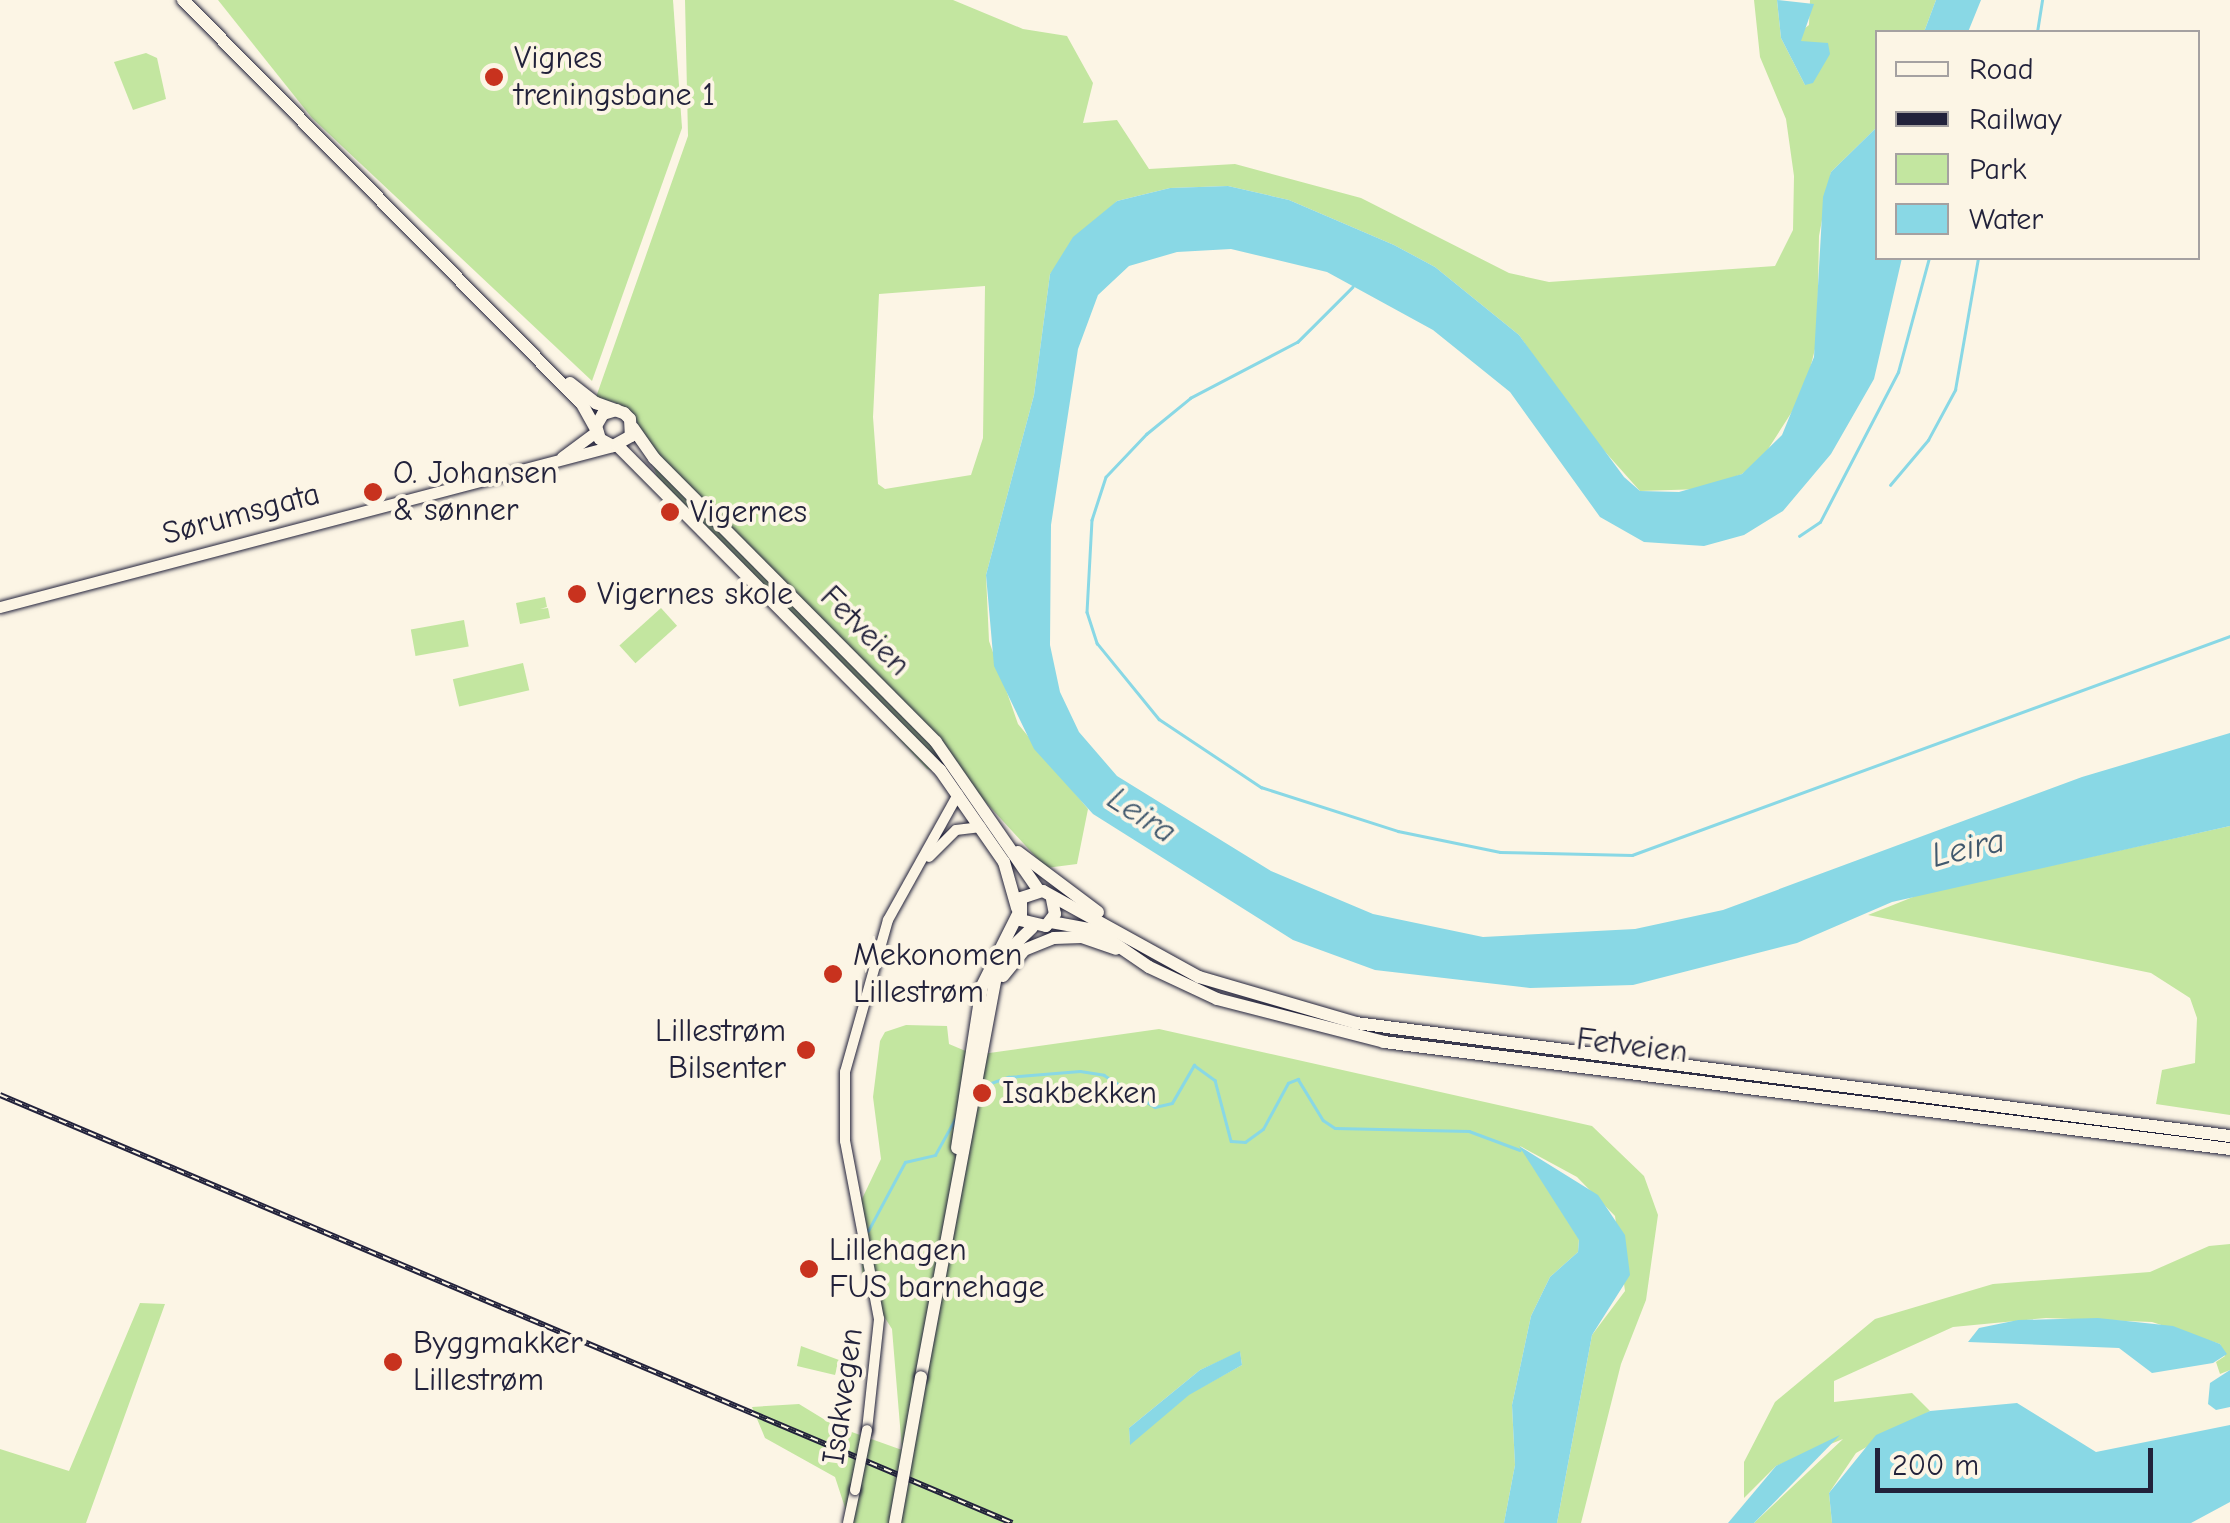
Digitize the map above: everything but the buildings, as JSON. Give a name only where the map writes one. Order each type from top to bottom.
[{"type":"highway","points":[[182,0],[212,24],[587,410],[596,431]]},
{"type":"highway","points":[[194,0],[212,24]]},
{"type":"highway","points":[[496,316],[570,384],[616,410]]},
{"type":"highway","points":[[596,431],[603,414],[616,410]]},
{"type":"highway","name":"Fetveien","points":[[616,410],[654,458],[936,742],[1039,890]]},
{"type":"highway","points":[[616,446],[633,428]]},
{"type":"highway","name":"Fetveien","points":[[596,431],[616,446],[958,794],[1013,880],[1018,911]]},
{"type":"highway","points":[[1000,832],[1039,873],[1130,947]]},
{"type":"highway","points":[[895,1523],[955,1185],[992,1006],[1004,957],[1032,928],[1051,922],[1052,899],[1039,890],[1024,894],[982,986],[955,1185]]},
{"type":"highway","name":"Fetveien","points":[[1052,899],[1238,1006],[1384,1042],[2230,1149]]},
{"type":"highway","points":[[1018,911],[1032,928]]},
{"type":"highway","name":"Fetveien","points":[[1051,922],[1095,930],[1222,987],[1386,1029],[2230,1136]]},
{"type":"highway","points":[[992,1006],[1011,963],[1044,940],[1082,937],[1130,947]]},
{"type":"main road","name":"Sørumsgata","points":[[554,460],[585,445],[596,431]]},
{"type":"main road","name":"Sørumsgata","points":[[0,608],[616,446]]},
{"type":"street","name":"Isakvegen","points":[[848,1523],[867,1430],[879,1319],[845,1141],[842,1092],[881,942],[914,872],[958,794]]},
{"type":"street","name":"Isakvegen","points":[[914,872],[956,830],[980,827]]},
{"type":"green space","points":[[218,0],[673,0],[682,128],[592,381],[312,118]]},
{"type":"green space","points":[[685,0],[953,0],[1023,29],[1067,36],[1093,83],[1083,123],[1117,120],[1149,169],[1235,164],[1361,198],[1509,273],[1549,282],[1775,266],[1793,230],[1794,176],[1786,119],[1760,57],[1754,0],[1777,0],[1781,38],[1805,85],[1800,32],[1809,25],[1810,0],[1936,0],[1925,30],[1875,30],[1875,129],[1831,172],[1819,236],[1817,341],[1804,393],[1763,457],[1742,474],[1702,489],[1640,491],[1583,427],[1519,335],[1435,267],[1394,245],[1289,200],[1228,186],[1170,188],[1117,201],[1050,274],[1034,395],[986,575],[989,641],[1018,724],[1088,809],[1077,864],[1046,868],[969,784],[927,769],[658,479],[634,414],[614,402],[595,400],[688,136]],"holes":[[[985,286],[983,438],[971,475],[885,489],[878,484],[873,417],[879,294]]]},
{"type":"green space","points":[[146,53],[157,58],[166,99],[133,110],[114,62]]},
{"type":"green space","points":[[545,597],[547,607],[540,609],[548,608],[550,618],[520,624],[516,603]]},
{"type":"green space","points":[[661,608],[677,626],[635,663],[619,645]]},
{"type":"green space","points":[[464,620],[469,647],[416,656],[411,629]]},
{"type":"green space","points":[[523,663],[529,690],[459,706],[453,679]]},
{"type":"green space","points":[[2230,826],[2230,1115],[2156,1104],[2162,1070],[2195,1063],[2197,1018],[2190,998],[2151,973],[1868,915],[1918,895]]},
{"type":"green space","points":[[906,1025],[947,1026],[949,1044],[975,1055],[1159,1029],[1592,1126],[1644,1176],[1658,1215],[1646,1300],[1621,1364],[1581,1523],[1557,1523],[1592,1335],[1625,1291],[1615,1216],[1577,1177],[1520,1146],[1579,1239],[1578,1252],[1550,1277],[1531,1316],[1512,1405],[1515,1465],[1504,1523],[850,1523],[835,1477],[765,1438],[752,1407],[799,1404],[835,1426],[902,1450],[892,1329],[862,1282],[861,1201],[881,1159],[873,1097],[880,1041],[885,1032]],"holes":[[[1240,1352],[1242,1365],[1189,1394],[1130,1443],[1129,1428],[1200,1370]]]},
{"type":"green space","points":[[2230,1244],[2230,1370],[2220,1374],[2216,1362],[2225,1356],[2220,1344],[2152,1322],[2046,1318],[1953,1327],[1834,1381],[1834,1402],[1912,1393],[1930,1411],[1856,1453],[1829,1493],[1832,1523],[1754,1523],[1843,1439],[1776,1466],[1744,1498],[1744,1462],[1775,1402],[1875,1319],[1993,1284],[2150,1272],[2209,1246]]},
{"type":"green space","points":[[140,1303],[165,1304],[86,1523],[0,1523],[0,1449],[69,1471]]},
{"type":"green space","points":[[801,1346],[839,1360],[835,1375],[797,1366]]},
{"type":"water","points":[[1777,0],[1814,4],[1801,41],[1828,43],[1830,54],[1813,83],[1805,85],[1781,38]]},
{"type":"water","points":[[1936,0],[1981,0],[1969,30],[1925,30]]},
{"type":"water","name":"Leira","points":[[1875,129],[1875,260],[1902,260],[1874,379],[1831,454],[1783,511],[1744,535],[1704,546],[1644,542],[1600,517],[1510,392],[1433,330],[1327,272],[1231,249],[1177,252],[1129,266],[1098,295],[1078,349],[1051,525],[1050,645],[1060,692],[1079,732],[1117,776],[1271,871],[1373,914],[1483,937],[1635,929],[1723,910],[2082,777],[2230,733],[2230,826],[1892,902],[1797,943],[1633,985],[1530,988],[1375,970],[1293,940],[1093,814],[1034,749],[994,666],[986,575],[1034,395],[1050,274],[1073,237],[1117,201],[1170,188],[1228,186],[1289,200],[1394,245],[1435,267],[1519,335],[1624,477],[1640,491],[1679,492],[1742,474],[1782,435],[1814,357],[1823,197],[1831,172]]},
{"type":"water","points":[[1519,1146],[1598,1195],[1625,1235],[1630,1275],[1592,1335],[1557,1523],[1504,1523],[1515,1465],[1512,1405],[1531,1316],[1550,1277],[1578,1252],[1579,1240]]},
{"type":"water","points":[[2098,1318],[2173,1326],[2220,1344],[2227,1354],[2213,1363],[2152,1373],[2119,1348],[1968,1342],[1979,1328],[2018,1320]]},
{"type":"water","points":[[1240,1351],[1242,1365],[1189,1395],[1130,1445],[1129,1428],[1200,1370]]},
{"type":"water","points":[[2230,1370],[2230,1407],[2216,1410],[2208,1404],[2210,1383]]},
{"type":"water","points":[[2017,1403],[2096,1452],[2230,1425],[2230,1502],[2191,1523],[1832,1523],[1829,1493],[1876,1435],[1930,1411]]},
{"type":"water","points":[[1840,1435],[1754,1523],[1728,1523],[1776,1466]]},
{"type":"waterway","points":[[2037,30],[2042,0]]},
{"type":"waterway","points":[[1799,536],[1820,522],[1898,372],[1928,260]]},
{"type":"waterway","points":[[1890,485],[1928,440],[1955,390],[1978,260]]},
{"type":"waterway","points":[[1353,287],[1298,342],[1191,398],[1147,434],[1106,477],[1092,520],[1087,612],[1097,643],[1159,719],[1261,787],[1398,831],[1500,852],[1632,855],[2230,636]]},
{"type":"waterway","name":"Isakbekken","points":[[980,1087],[1008,1077],[1080,1071],[1104,1075],[1155,1107],[1172,1103],[1194,1065],[1215,1080],[1231,1141],[1245,1142],[1263,1129],[1288,1083],[1298,1079],[1323,1120],[1335,1128],[1469,1131],[1520,1150]]},
{"type":"waterway","name":"Isakbekken","points":[[868,1231],[905,1162],[935,1155],[955,1119]]},
{"type":"railway","points":[[0,1095],[1012,1523]]},
{"type":"place","name":"Vignes treningsbane 1","points":[[494,77]]},
{"type":"place","name":"O. Johansen & sønner","points":[[373,492]]},
{"type":"place","name":"Vigernes","points":[[670,512]]},
{"type":"place","name":"Vigernes skole","points":[[577,594]]},
{"type":"place","name":"Mekonomen Lillestrøm","points":[[833,974]]},
{"type":"place","name":"Lillestrøm Bilsenter","points":[[806,1050]]},
{"type":"place","name":"Isakbekken","points":[[982,1093]]},
{"type":"place","name":"Lillehagen FUS barnehage","points":[[809,1269]]},
{"type":"place","name":"Byggmakker Lillestrøm","points":[[393,1362]]}]
